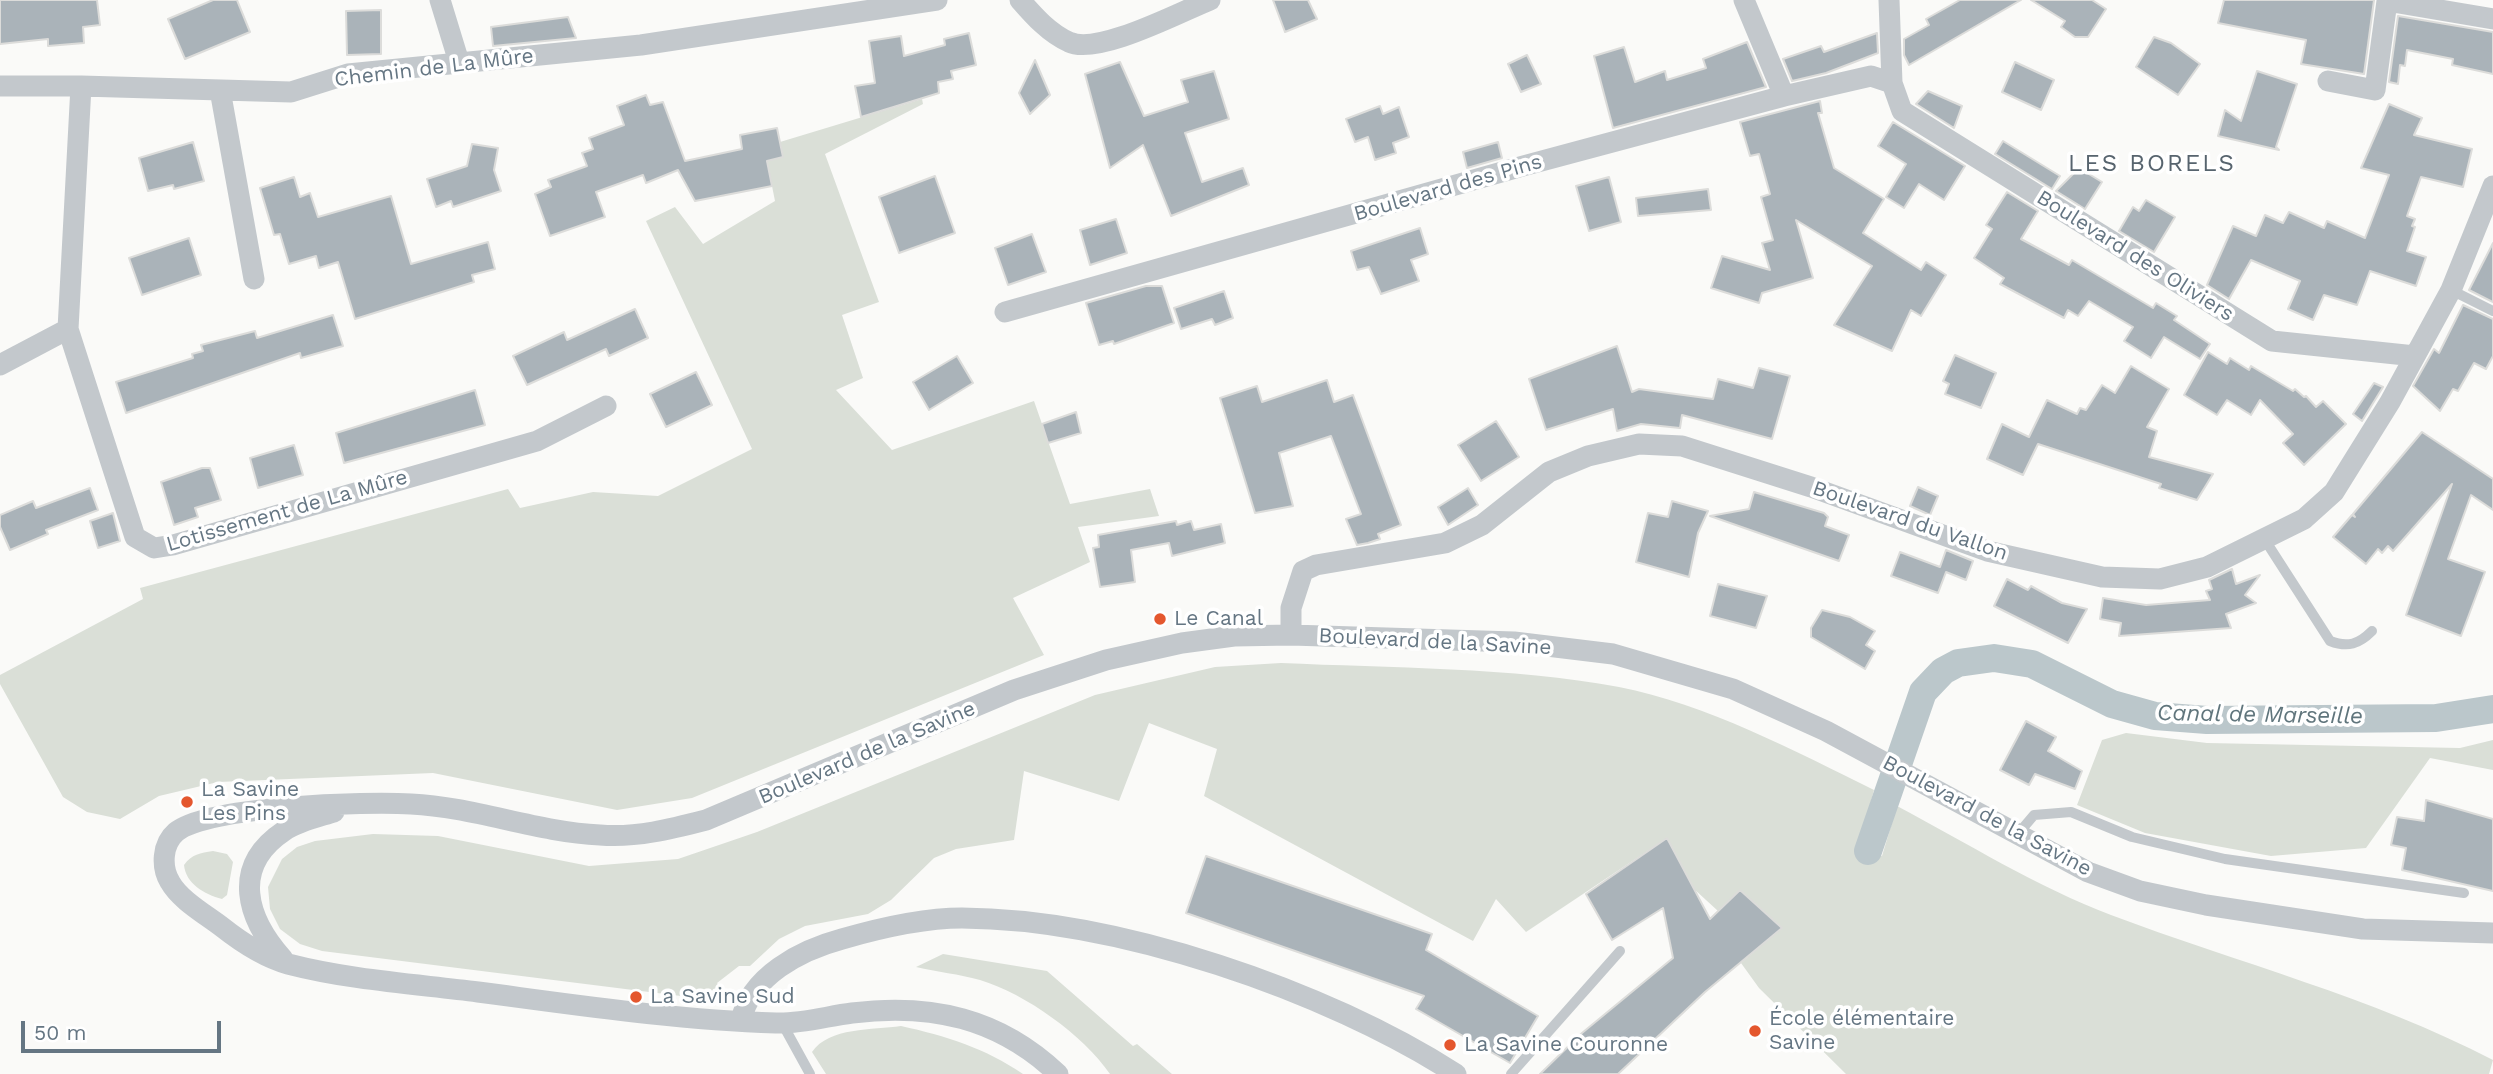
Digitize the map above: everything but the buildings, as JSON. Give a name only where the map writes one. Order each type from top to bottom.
[{"type":"street","points":[[440,0],[459,62]]},
{"type":"street","name":"Chemin de La Mûre","points":[[0,86],[291,92],[348,74],[640,45],[937,0]]},
{"type":"street","points":[[1020,0],[1037,20],[1070,44],[1097,45],[1210,0]]},
{"type":"street","points":[[1744,0],[1784,96]]},
{"type":"street","points":[[1889,0],[1892,83]]},
{"type":"street","points":[[2328,81],[2375,90],[2387,1],[2493,19]]},
{"type":"street","name":"Boulevard des Pins","points":[[1005,312],[1510,169],[1784,96],[1871,76],[1892,83]]},
{"type":"street","name":"Boulevard des Oliviers","points":[[1892,83],[1902,111],[2272,341],[2415,356]]},
{"type":"street","points":[[0,365],[68,329],[81,86]]},
{"type":"street","points":[[220,90],[254,279]]},
{"type":"street","name":"Boulevard du Vallon","points":[[1291,635],[1291,608],[1303,571],[1316,565],[1445,543],[1482,525],[1549,472],[1588,456],[1639,444],[1682,446],[1811,487],[1987,551],[2102,577],[2160,579],[2207,567],[2304,519],[2334,492],[2451,290],[2493,186]]},
{"type":"street","name":"Lotissement de La Mûre","points":[[68,329],[135,537],[154,548],[173,545],[537,440],[606,406]]},
{"type":"street","name":"Boulevard de la Savine","points":[[287,964],[262,954],[234,937],[176,891],[167,878],[164,859],[167,844],[176,831],[196,823],[291,806],[410,804],[455,809],[602,836],[658,832],[706,820],[1014,690],[1106,660],[1182,643],[1234,636],[1291,635],[1514,642],[1613,654],[1733,689],[1826,731],[2088,872],[2140,891],[2206,905],[2363,929],[2493,933]]},
{"type":"street","name":"Boulevard de la Savine","points":[[287,964],[267,941],[248,901],[255,861],[282,832],[357,804]]},
{"type":"street","points":[[741,1021],[744,1007],[755,989],[773,973],[824,943],[889,926],[961,918],[1045,926],[1157,946],[1290,990],[1394,1038],[1456,1074]]},
{"type":"street","points":[[287,964],[364,977],[636,1013],[741,1021],[782,1023],[888,1008],[931,1010],[973,1021],[1009,1038],[1058,1074]]},
{"type":"lane","points":[[2451,290],[2493,311]]},
{"type":"lane","points":[[2265,540],[2330,641],[2343,646],[2361,642],[2372,631]]},
{"type":"lane","points":[[2017,835],[2034,815],[2071,812],[2132,837],[2225,859],[2465,892]]},
{"type":"lane","points":[[1511,1074],[1620,951]]},
{"type":"lane","points":[[782,1023],[810,1074]]},
{"type":"shaded area","points":[[922,99],[923,104],[825,154],[879,302],[842,315],[863,378],[836,390],[892,450],[1034,401],[1070,504],[1150,489],[1159,516],[1078,527],[1090,562],[1013,598],[1044,655],[692,798],[617,810],[433,773],[218,782],[159,796],[120,819],[87,812],[63,797],[0,684],[0,675],[143,599],[140,588],[508,489],[520,508],[593,492],[658,496],[752,449],[646,221],[675,207],[703,244],[775,201],[767,161],[782,157],[780,142]]},
{"type":"shaded area","points":[[1281,663],[1451,669],[1578,680],[1619,687],[1684,705],[1750,730],[1874,790],[1858,848],[1882,856],[1897,806],[2029,878],[2083,904],[2352,999],[2447,1038],[2493,1060],[2489,1074],[1846,1074],[1759,988],[1741,963],[1782,928],[1740,890],[1718,911],[1694,889],[1667,838],[1526,932],[1496,899],[1473,941],[1204,796],[1217,749],[1149,723],[1119,801],[1024,771],[1014,840],[956,849],[934,858],[891,900],[868,914],[805,926],[779,939],[750,966],[739,966],[717,983],[721,989],[718,997],[705,999],[322,951],[300,944],[280,929],[270,909],[268,887],[282,859],[297,847],[315,841],[373,834],[438,836],[589,866],[678,859],[757,832],[1095,695],[1215,667]]},
{"type":"shaded area","points":[[2126,733],[2207,743],[2460,748],[2493,740],[2493,770],[2430,758],[2366,848],[2271,856],[2145,833],[2077,805],[2102,740]]},
{"type":"shaded area","points":[[213,851],[227,854],[233,862],[227,895],[222,899],[197,887],[185,872],[184,865],[190,858]]},
{"type":"shaded area","points":[[943,954],[1047,971],[1133,1046],[1137,1044],[1172,1074],[1110,1074],[1099,1059],[1069,1031],[1016,995],[980,980],[916,967]]},
{"type":"shaded area","points":[[901,1026],[965,1044],[1023,1074],[826,1074],[812,1052],[829,1038],[840,1034]]},
{"type":"waterway","name":"Canal de Marseille","points":[[1868,851],[1923,692],[1943,671],[1958,663],[1994,658],[2032,664],[2112,704],[2155,716],[2207,720],[2436,718],[2493,709]]},
{"type":"place","name":"Le Canal","points":[[1160,619]]},
{"type":"place","name":"La Savine Les Pins","points":[[187,802]]},
{"type":"place","name":"La Savine Sud","points":[[636,997]]},
{"type":"place","name":"École élémentaire Savine","points":[[1755,1031]]},
{"type":"place","name":"La Savine Couronne","points":[[1450,1045]]},
{"type":"district","name":"LES BORELS","points":[[2152,164]]}]
